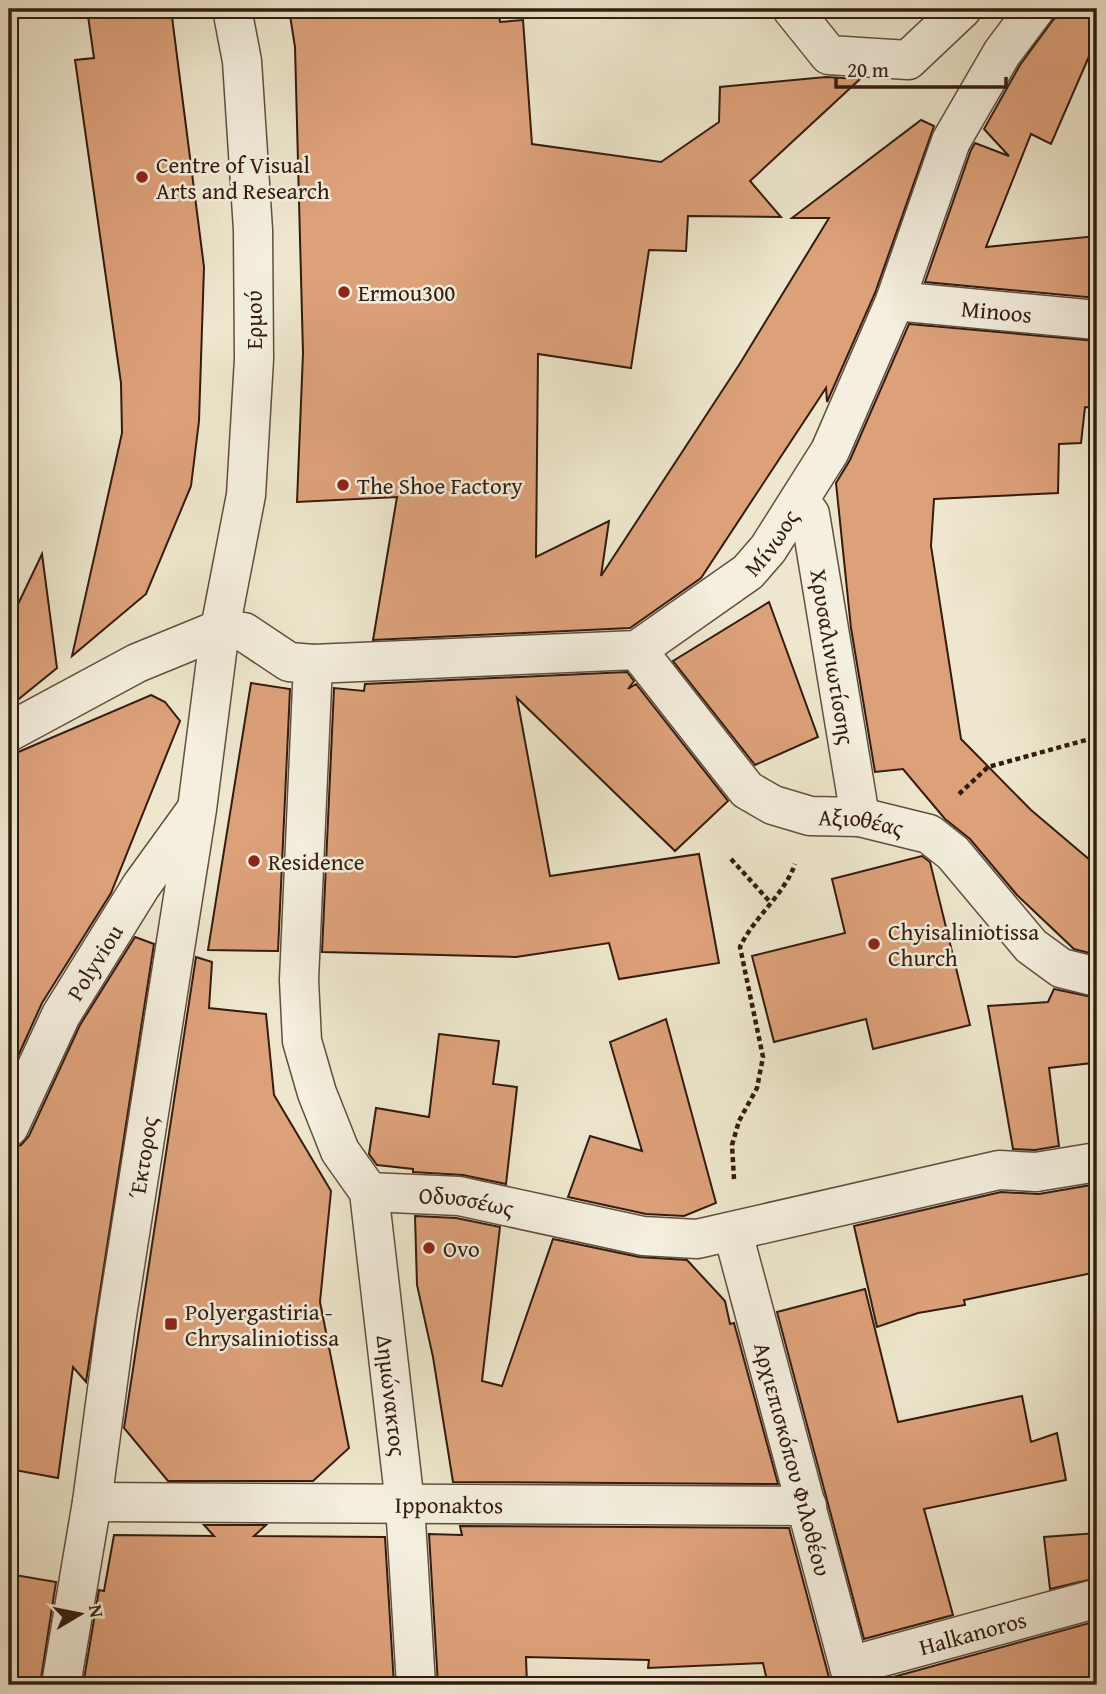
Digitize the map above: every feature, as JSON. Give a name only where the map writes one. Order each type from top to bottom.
[{"type":"street","name":"Ερμού","points":[[220,629],[246,495],[254,359],[252,217],[242,61],[232,9]]},
{"type":"street","points":[[792,9],[829,55],[908,60],[962,9]]},
{"type":"street","name":"Μίνωος","points":[[637,650],[748,572],[768,549],[830,451],[895,301],[951,141],[1017,15]]},
{"type":"street","name":"Minoos","points":[[895,301],[1097,320]]},
{"type":"street","name":"Χρυσαλινιωτίσσης","points":[[800,501],[810,514],[860,817]]},
{"type":"street","points":[[9,732],[137,663],[220,629],[244,632],[289,662],[313,664],[637,650]]},
{"type":"street","name":"Έκτορος","points":[[61,1685],[92,1502],[116,1322],[197,809],[220,629]]},
{"type":"street","name":"Αξιοθέας","points":[[637,650],[747,790],[773,805],[810,816],[860,817],[929,834],[953,853],[1031,946],[1061,968],[1097,977]]},
{"type":"street","points":[[313,664],[299,980],[302,1041],[317,1093],[340,1152],[369,1192]]},
{"type":"street","name":"Polyviou","points":[[9,1127],[61,1015],[141,886],[197,809]]},
{"type":"street","name":"Οδυσσέως","points":[[369,1192],[459,1196],[672,1240],[733,1233],[999,1170],[1036,1172],[1097,1162]]},
{"type":"street","name":"Δημώνακτος","points":[[369,1192],[405,1504],[416,1685]]},
{"type":"street","name":"Αρχιεπισκόπου Φιλοθέου","points":[[733,1233],[851,1676]]},
{"type":"street","name":"Ipponaktos","points":[[92,1502],[807,1506]]},
{"type":"street","name":"Halkanoros","points":[[851,1676],[1095,1599]]},
{"type":"path","points":[[929,834],[939,812],[988,767],[1097,737]]},
{"type":"path","points":[[731,859],[771,903]]},
{"type":"path","points":[[735,1192],[732,1145],[739,1121],[757,1088],[763,1057],[740,947],[748,931],[794,868]]},
{"type":"building","points":[[87,9],[171,9],[204,267],[199,421],[191,486],[146,594],[72,656],[122,433],[121,383],[75,60],[94,58]]},
{"type":"building","points":[[289,9],[498,9],[500,22],[523,20],[532,144],[661,162],[719,122],[720,87],[826,77],[860,79],[750,181],[781,217],[688,216],[686,251],[649,250],[631,368],[538,354],[536,557],[609,521],[601,576],[739,365],[829,218],[792,218],[921,120],[934,126],[875,293],[827,402],[826,388],[701,578],[630,628],[373,640],[397,497],[297,502],[303,353],[295,47]]},
{"type":"building","points":[[1068,9],[1097,9],[1097,38],[1051,144],[1031,134],[986,247],[1097,236],[1097,298],[925,282],[971,150],[975,143],[1009,156],[984,129],[1020,65],[1053,20]]},
{"type":"building","points":[[909,324],[1097,341],[1097,408],[1085,407],[1081,443],[1059,444],[1058,493],[934,499],[931,546],[961,739],[1031,810],[1097,866],[1097,955],[1074,949],[1017,895],[970,839],[945,819],[903,769],[875,772],[851,628],[836,483],[850,460]]},
{"type":"building","points":[[42,554],[57,668],[9,707],[9,623]]},
{"type":"building","points":[[769,602],[818,737],[755,765],[673,661]]},
{"type":"building","points":[[627,672],[634,681],[628,689],[636,684],[728,801],[675,851],[517,698],[550,876],[699,854],[719,963],[619,979],[609,943],[516,957],[322,952],[334,688],[364,691],[365,684]]},
{"type":"building","name":"Residence","points":[[251,683],[290,689],[278,951],[208,950]]},
{"type":"building","points":[[151,695],[165,702],[180,721],[111,893],[42,1003],[9,1076],[9,756]]},
{"type":"building","name":"Chyisaliniotissa Church","points":[[922,856],[930,862],[970,1025],[873,1049],[866,1019],[774,1042],[752,956],[845,933],[832,879]]},
{"type":"building","points":[[135,937],[154,944],[86,1382],[73,1367],[58,1478],[9,1469],[9,1148],[21,1145],[29,1136],[80,1025]]},
{"type":"building","points":[[196,957],[212,962],[209,1008],[266,1014],[274,1095],[331,1191],[320,1302],[349,1448],[313,1481],[168,1481],[124,1428]]},
{"type":"building","points":[[1054,989],[1097,998],[1097,1046],[1093,1046],[1092,1063],[1049,1068],[1059,1146],[1035,1150],[1013,1149],[988,1006],[1048,1002]]},
{"type":"building","points":[[666,1019],[716,1203],[684,1216],[646,1214],[568,1197],[590,1136],[642,1151],[610,1042]]},
{"type":"building","points":[[439,1034],[499,1041],[493,1084],[517,1087],[506,1184],[463,1175],[413,1172],[413,1169],[377,1165],[369,1154],[376,1108],[429,1117]]},
{"type":"building","points":[[1097,1184],[1097,1272],[964,1300],[965,1305],[918,1313],[877,1327],[854,1226],[1001,1192],[1039,1194]]},
{"type":"building","points":[[415,1216],[456,1218],[500,1227],[482,1381],[502,1386],[553,1239],[639,1257],[687,1260],[725,1301],[730,1324],[734,1323],[778,1484],[453,1482],[433,1357],[417,1285]]},
{"type":"building","points":[[865,1289],[898,1422],[1022,1396],[1031,1442],[1057,1433],[1066,1480],[924,1509],[953,1615],[864,1639],[777,1312]]},
{"type":"building","points":[[204,1525],[266,1525],[254,1536],[385,1537],[394,1685],[83,1685],[99,1590],[104,1591],[114,1535],[214,1536]]},
{"type":"building","points":[[460,1526],[789,1528],[831,1685],[768,1685],[763,1663],[648,1668],[649,1660],[526,1657],[527,1685],[438,1685],[429,1534],[462,1535]]},
{"type":"building","points":[[1097,1533],[1097,1578],[1050,1589],[1044,1537]]},
{"type":"building","points":[[9,1574],[56,1582],[40,1685],[9,1685]]},
{"type":"building","points":[[1097,1621],[1097,1685],[875,1685],[875,1682]]},
{"type":"place","name":"Centre of Visual Arts and Research","points":[[142,177]]},
{"type":"place","name":"Ermou300","points":[[344,292]]},
{"type":"place","name":"The Shoe Factory","points":[[343,485]]},
{"type":"place","name":"Residence","points":[[254,861]]},
{"type":"place","name":"Chyisaliniotissa Church","points":[[874,944]]},
{"type":"place","name":"Ovo","points":[[429,1248]]},
{"type":"place","name":"Polyergastiria - Chrysaliniotissa","points":[[171,1324]]}]
